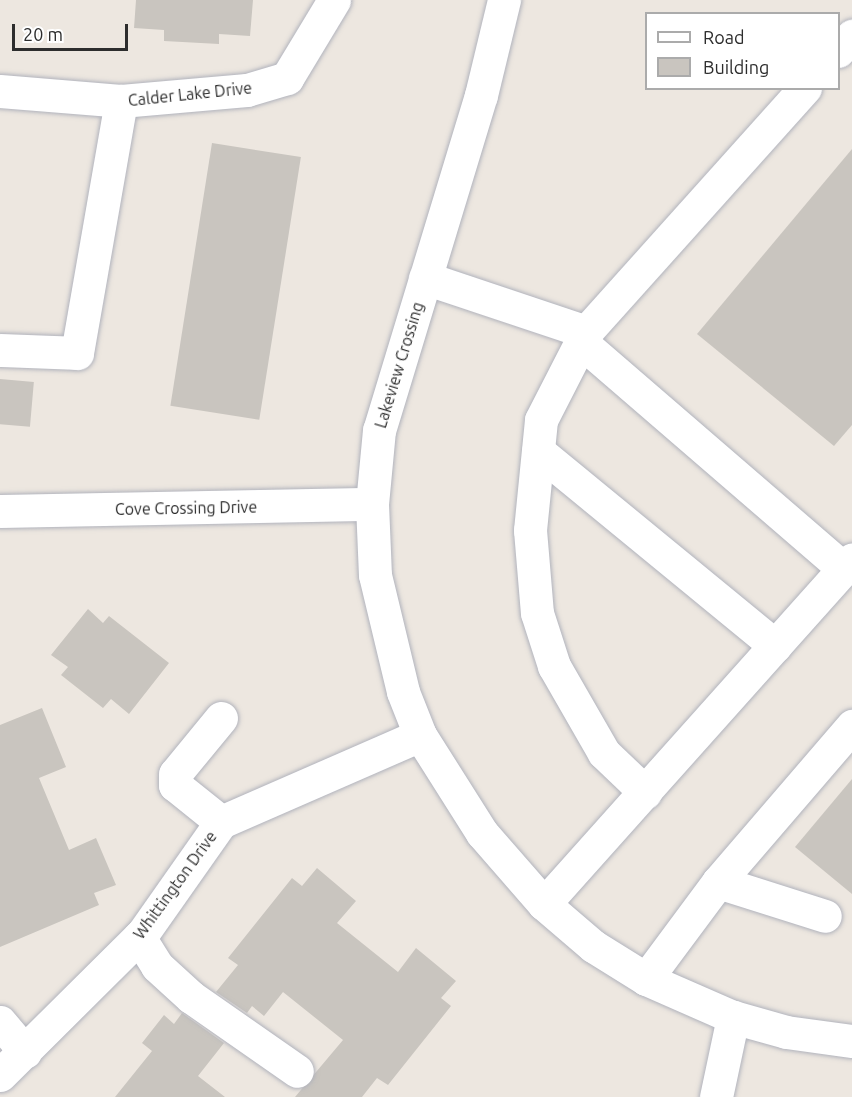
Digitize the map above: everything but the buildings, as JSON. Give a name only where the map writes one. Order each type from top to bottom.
[{"type":"street","name":"Calder Lake Drive","points":[[0,91],[121,101],[247,90],[287,78],[334,0]]},
{"type":"street","name":"Lakeview Crossing","points":[[504,0],[379,430],[372,504],[372,541],[381,612],[420,735],[482,833],[544,904],[593,946],[646,979],[733,1017],[786,1032],[852,1041]]},
{"type":"street","points":[[840,49],[852,36]]},
{"type":"street","points":[[645,792],[604,753],[554,666],[541,624],[530,530],[541,420],[583,337],[803,90]]},
{"type":"street","points":[[0,350],[78,353],[121,101]]},
{"type":"street","points":[[425,278],[583,337],[848,565],[544,904]]},
{"type":"street","points":[[538,451],[775,646]]},
{"type":"street","name":"Cove Crossing Drive","points":[[0,511],[372,504]]},
{"type":"street","points":[[221,718],[175,774],[175,785],[221,822]]},
{"type":"street","points":[[646,979],[718,882],[852,726]]},
{"type":"street","name":"Whittington Drive","points":[[0,1075],[139,937],[221,822],[420,735]]},
{"type":"street","points":[[718,882],[825,916]]},
{"type":"street","points":[[139,937],[157,966],[191,997],[297,1071]]},
{"type":"street","points":[[716,1097],[733,1017]]},
{"type":"street","points":[[0,1022],[25,1052]]}]
